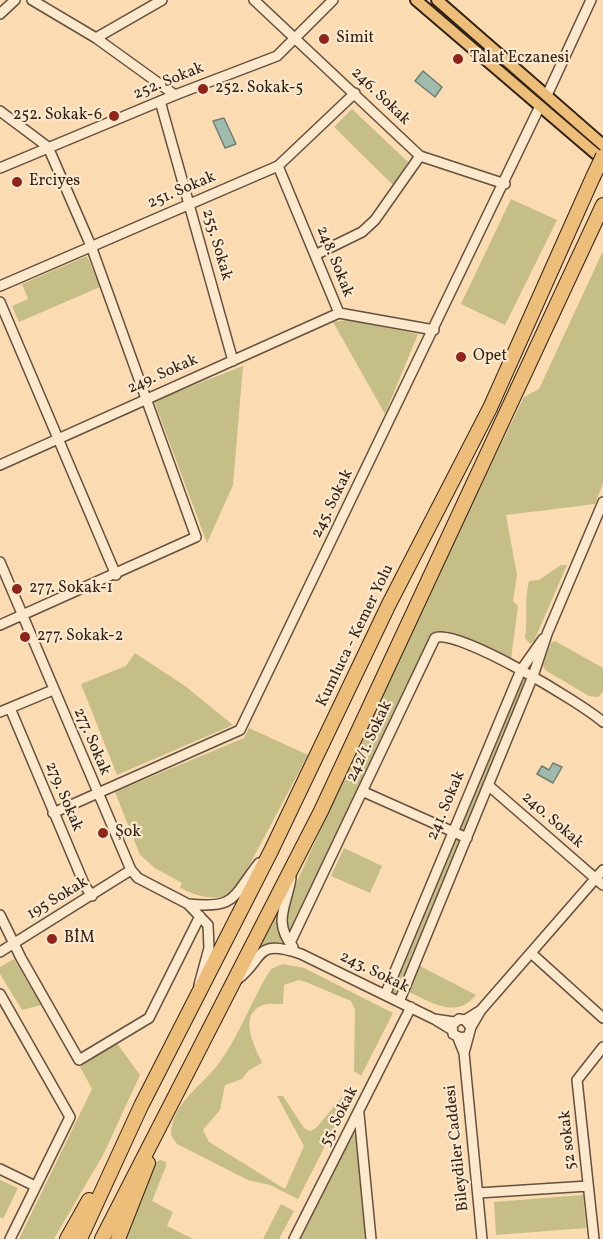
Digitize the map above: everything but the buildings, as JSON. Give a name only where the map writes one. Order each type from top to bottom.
[{"type":"highway","name":"Kumluca - Kemer Yolu","points":[[67,1239],[141,1106],[271,851],[394,594],[490,408],[603,158]]},
{"type":"highway","points":[[102,1239],[291,871],[603,205]]},
{"type":"highway","name":"Kumluca - Kemer Yolu","points":[[80,1239],[141,1106]]},
{"type":"highway","points":[[118,1239],[166,1114]]},
{"type":"main road","points":[[416,0],[603,158]]},
{"type":"main road","points":[[437,0],[603,145]]},
{"type":"street","points":[[0,14],[15,0]]},
{"type":"street","points":[[32,0],[96,38],[175,95]]},
{"type":"street","points":[[96,38],[162,0]]},
{"type":"street","name":"246. Sokak","points":[[254,0],[420,156],[505,184]]},
{"type":"street","name":"252. Sokak","points":[[0,168],[160,101],[277,56],[333,0]]},
{"type":"street","points":[[547,95],[591,0]]},
{"type":"street","name":"251. Sokak","points":[[0,285],[278,166],[355,93]]},
{"type":"street","name":"255. Sokak","points":[[160,101],[233,362]]},
{"type":"street","name":"245. Sokak","points":[[53,813],[240,730],[505,184],[540,106]]},
{"type":"street","points":[[0,111],[48,147],[91,246],[195,537],[116,575],[0,625]]},
{"type":"street","points":[[315,255],[362,232],[375,220],[420,156]]},
{"type":"street","name":"248. Sokak","points":[[278,166],[339,314],[434,330]]},
{"type":"street","points":[[0,302],[116,575]]},
{"type":"street","name":"249. Sokak","points":[[0,465],[339,314]]},
{"type":"street","name":"241. Sokak","points":[[399,1002],[533,676],[547,634],[603,503]]},
{"type":"street","name":"277. Sokak","points":[[0,562],[97,795],[131,870]]},
{"type":"street","name":"241. Sokak","points":[[385,995],[521,670],[547,634]]},
{"type":"street","name":"242/1. Sokak","points":[[290,943],[364,792],[435,638],[451,637],[521,670]]},
{"type":"street","points":[[521,670],[599,719],[603,707]]},
{"type":"street","points":[[0,712],[53,690]]},
{"type":"street","name":"279. Sokak","points":[[10,708],[53,813],[85,886],[92,896]]},
{"type":"street","name":"240. Sokak","points":[[488,785],[599,882]]},
{"type":"street","points":[[364,792],[467,838]]},
{"type":"street","points":[[189,904],[213,906],[231,900],[271,851]]},
{"type":"street","points":[[131,870],[138,878],[189,904],[208,925],[210,939],[196,999]]},
{"type":"street","name":"195 Sokak","points":[[0,952],[131,870]]},
{"type":"street","points":[[461,1029],[482,1010],[531,953],[599,882],[603,870]]},
{"type":"street","points":[[291,871],[280,919],[290,943],[301,954]]},
{"type":"street","points":[[0,915],[21,958],[79,1060],[149,1018],[200,916]]},
{"type":"street","points":[[237,980],[256,957],[266,950],[279,949],[301,954]]},
{"type":"street","points":[[531,953],[603,1018]]},
{"type":"street","name":"243. Sokak","points":[[301,954],[434,1019],[461,1029]]},
{"type":"street","points":[[0,994],[70,1117],[10,1239]]},
{"type":"street","name":"55. Sokak","points":[[294,1239],[411,1008]]},
{"type":"street","name":"Bileydiler Caddesi","points":[[461,1029],[482,1239]]},
{"type":"street","name":"52 sokak","points":[[594,1239],[578,1080],[603,1047]]},
{"type":"street","points":[[358,1114],[371,1239]]},
{"type":"street","points":[[0,1169],[35,1186]]},
{"type":"street","points":[[478,1193],[588,1186]]},
{"type":"shaded area","points":[[423,71],[442,87],[435,97],[415,81]]},
{"type":"shaded area","points":[[352,109],[408,162],[393,185],[334,127]]},
{"type":"shaded area","points":[[224,118],[236,144],[225,148],[213,121]]},
{"type":"shaded area","points":[[511,199],[557,220],[505,325],[461,304]]},
{"type":"shaded area","points":[[603,251],[603,483],[595,504],[506,515],[517,575],[513,601],[518,606],[511,659],[447,631],[433,635],[292,933],[288,932],[285,910],[289,899],[430,590],[524,397],[539,389]]},
{"type":"shaded area","points":[[87,256],[100,287],[19,322],[12,306],[28,299],[22,284]]},
{"type":"shaded area","points":[[348,320],[418,334],[385,414],[333,322]]},
{"type":"shaded area","points":[[243,366],[233,485],[207,543],[154,401]]},
{"type":"shaded area","points":[[561,565],[567,565],[534,641],[530,644],[525,638],[529,581],[539,580]]},
{"type":"shaded area","points":[[555,641],[603,668],[603,692],[598,697],[589,696],[545,670],[543,665],[551,643]]},
{"type":"shaded area","points":[[135,653],[185,686],[233,725],[117,775],[81,684],[126,666]]},
{"type":"shaded area","points":[[523,673],[530,677],[465,834],[456,831]]},
{"type":"shaded area","points":[[249,728],[308,755],[235,892],[214,898],[194,894],[180,888],[182,883],[155,868],[140,855],[115,792],[244,738]]},
{"type":"shaded area","points":[[553,763],[562,767],[553,783],[537,774],[542,766],[549,770]]},
{"type":"shaded area","points":[[454,837],[463,840],[398,998],[389,994]]},
{"type":"shaded area","points":[[344,848],[382,866],[370,893],[331,876]]},
{"type":"shaded area","points":[[276,913],[278,931],[290,948],[263,947],[256,950]]},
{"type":"shaded area","points":[[14,959],[41,1005],[22,1010],[0,974],[0,967]]},
{"type":"shaded area","points":[[283,964],[304,968],[393,1013],[361,1076],[354,1071],[355,1010],[351,1001],[299,980],[284,985],[283,1004],[263,1005],[251,1016],[250,1032],[262,1063],[249,1070],[242,1079],[225,1085],[220,1110],[203,1130],[209,1142],[285,1189],[304,1146],[277,1096],[283,1096],[304,1128],[310,1131],[316,1128],[343,1096],[351,1095],[298,1199],[270,1185],[248,1180],[177,1144],[171,1135],[172,1124],[181,1106],[224,1056],[271,969]]},
{"type":"shaded area","points":[[418,965],[476,995],[468,1002],[452,1008],[434,1004],[407,991]]},
{"type":"shaded area","points":[[116,1042],[140,1075],[103,1155],[54,1239],[19,1239],[92,1089],[79,1065]]},
{"type":"shaded area","points":[[355,1134],[366,1239],[299,1239],[350,1136]]},
{"type":"shaded area","points":[[160,1160],[166,1162],[166,1166],[152,1201],[173,1212],[167,1226],[193,1239],[124,1239],[154,1163]]},
{"type":"shaded area","points":[[0,1180],[18,1188],[3,1219],[0,1217]]},
{"type":"shaded area","points":[[583,1195],[586,1228],[496,1235],[494,1202]]},
{"type":"shaded area","points":[[281,1204],[294,1211],[279,1239],[263,1239]]},
{"type":"place","name":"Simit","points":[[324,39]]},
{"type":"place","name":"Talat Eczanesi","points":[[458,59]]},
{"type":"place","name":"252. Sokak-5","points":[[203,89]]},
{"type":"place","name":"252. Sokak-6","points":[[114,116]]},
{"type":"place","name":"Erciyes","points":[[17,182]]},
{"type":"place","name":"Opet","points":[[461,357]]},
{"type":"place","name":"277. Sokak-1","points":[[17,589]]},
{"type":"place","name":"277. Sokak-2","points":[[25,637]]},
{"type":"place","name":"Şok","points":[[103,833]]},
{"type":"place","name":"BİM","points":[[52,939]]}]
